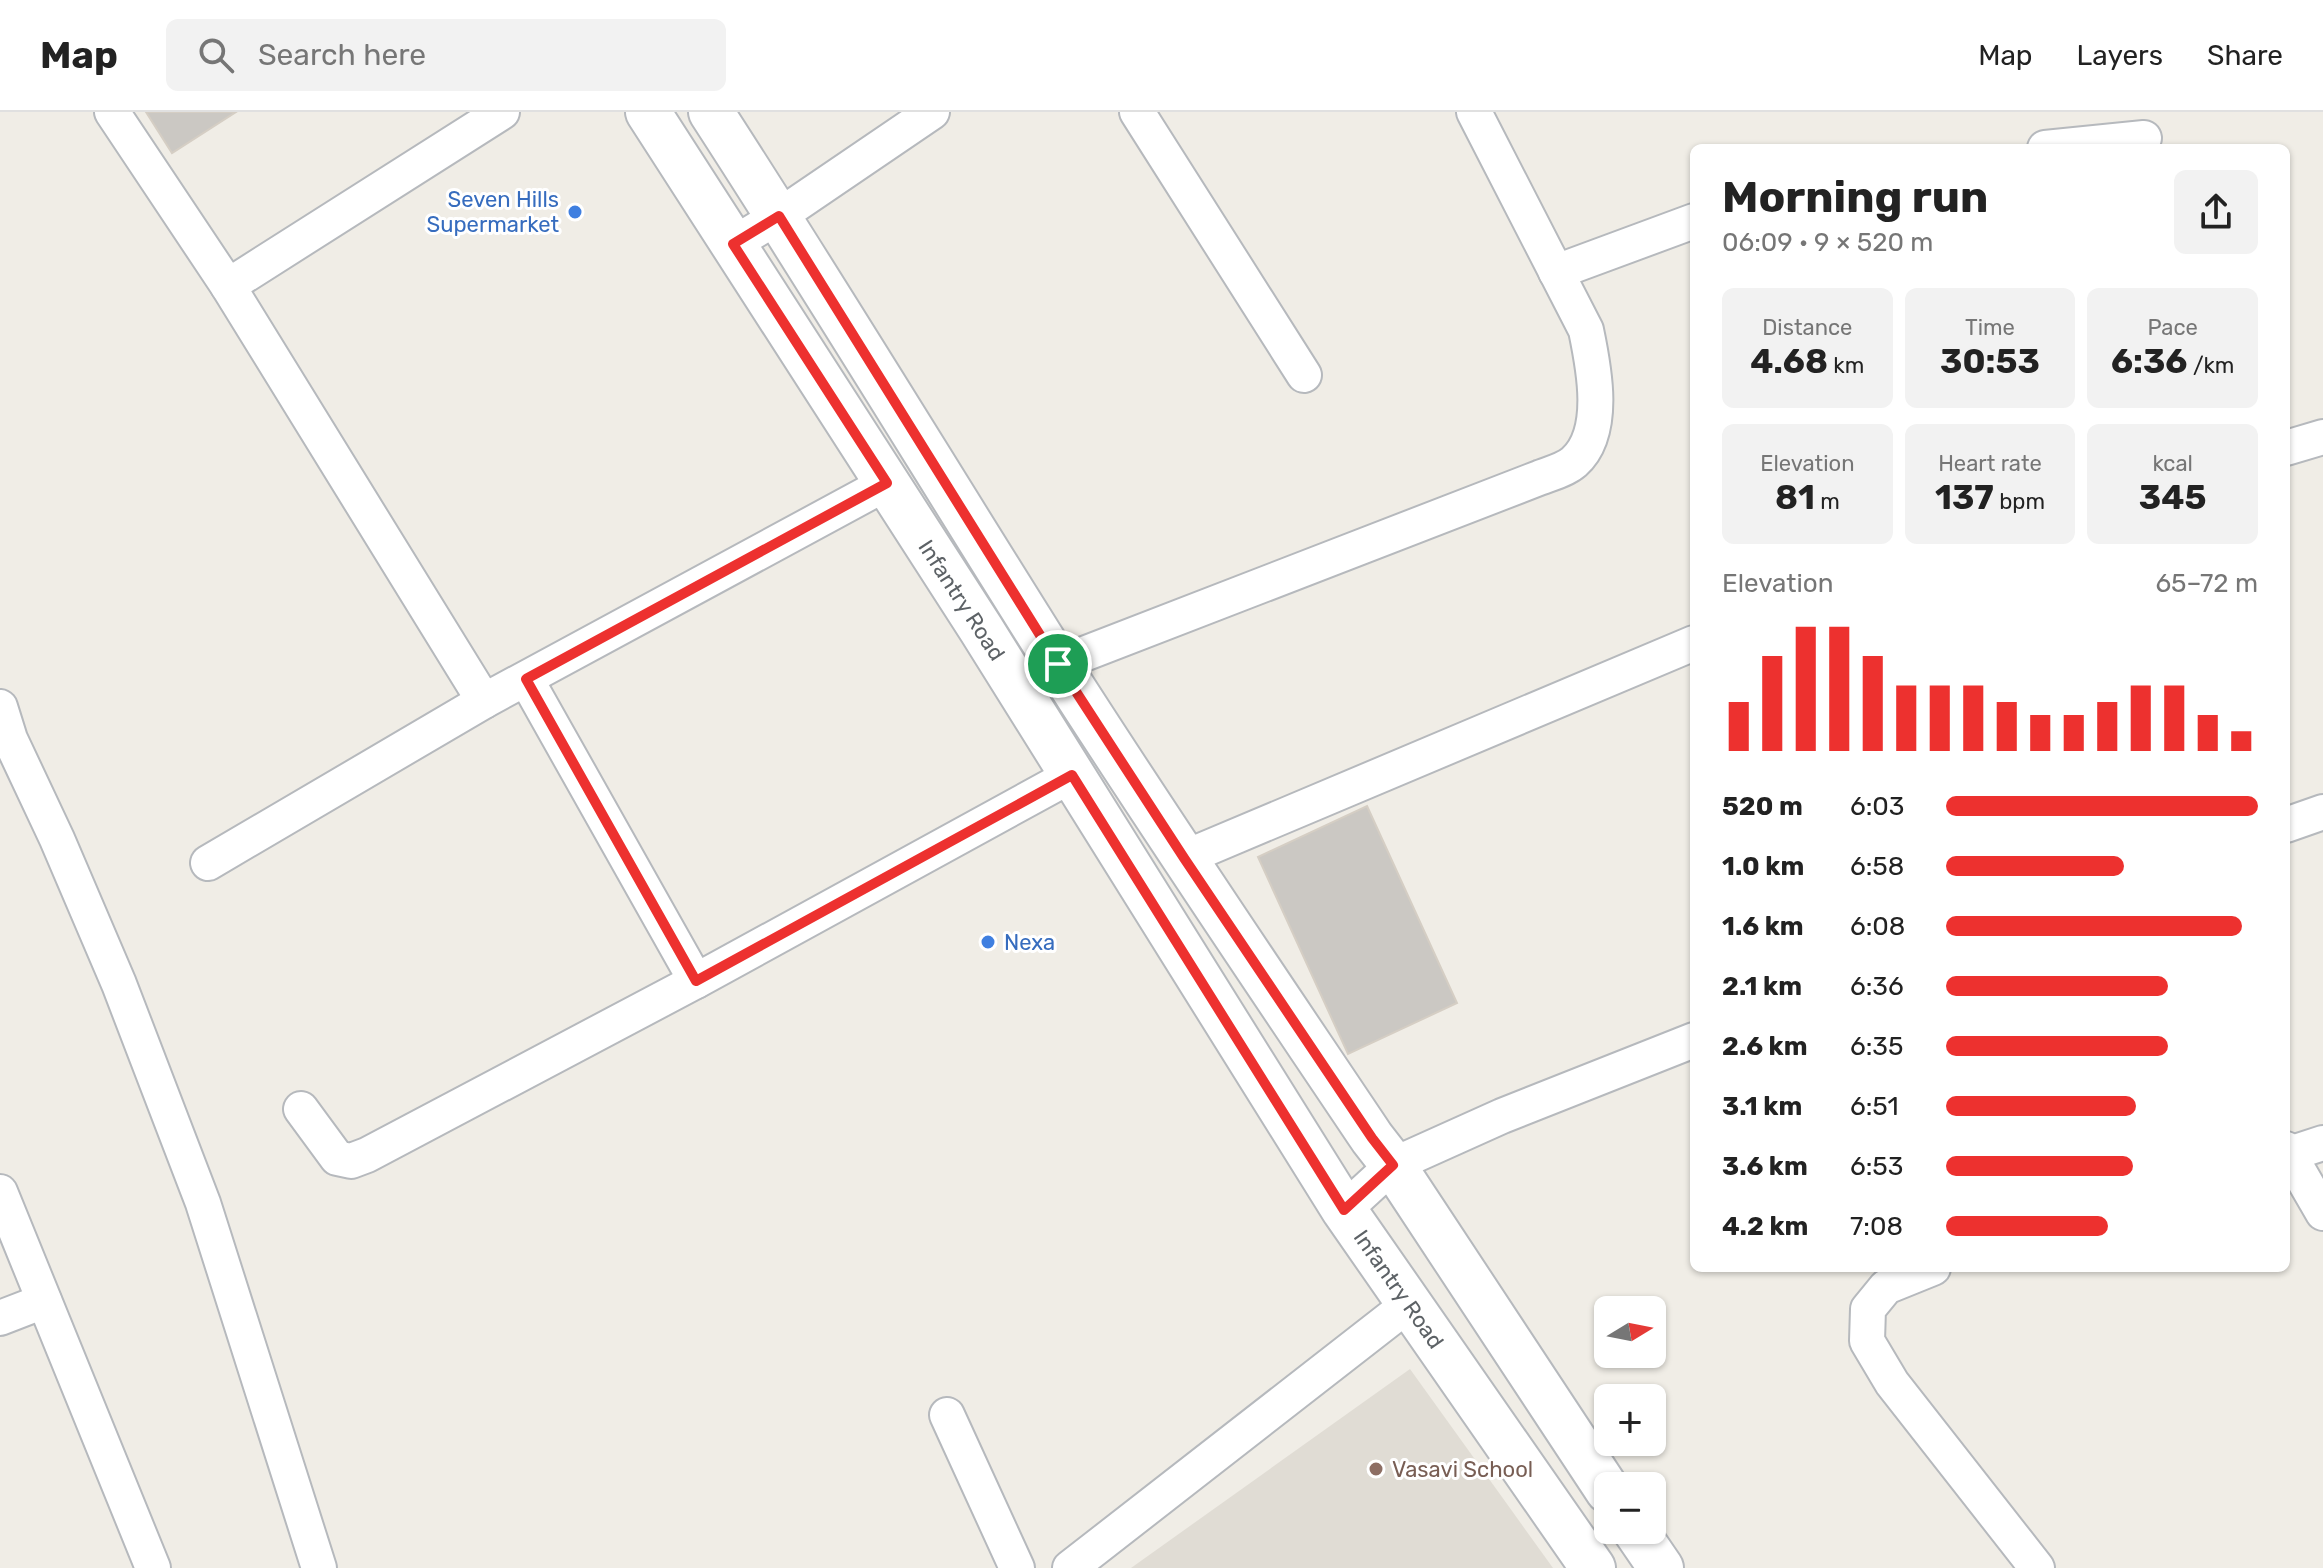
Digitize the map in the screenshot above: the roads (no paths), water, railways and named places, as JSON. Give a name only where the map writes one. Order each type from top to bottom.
[{"type":"street","points":[[112,112],[228,286],[484,701]]},
{"type":"street","points":[[228,286],[502,112]]},
{"type":"street","name":"Infantry Road","points":[[648,112],[887,483],[1344,1210],[1593,1568]]},
{"type":"street","points":[[711,112],[1058,664],[1184,858],[1393,1165],[1595,1472]]},
{"type":"street","points":[[733,244],[932,112]]},
{"type":"street","points":[[1137,112],[1304,375]]},
{"type":"street","points":[[1058,664],[1573,463],[1590,438],[1596,404],[1594,368],[1586,330],[1474,112]]},
{"type":"street","points":[[2085,144],[2144,138]]},
{"type":"street","points":[[1556,272],[1690,222]]},
{"type":"street","points":[[2290,447],[2323,437]]},
{"type":"street","points":[[208,863],[484,701],[887,483]]},
{"type":"street","points":[[1184,858],[1690,645]]},
{"type":"street","points":[[526,679],[696,981]]},
{"type":"street","points":[[0,707],[10,739],[119,984],[203,1203],[319,1568]]},
{"type":"street","points":[[301,1109],[337,1158],[351,1161],[367,1155],[696,981],[1072,775]]},
{"type":"street","points":[[2290,824],[2323,812]]},
{"type":"street","points":[[1344,1210],[1393,1165],[1502,1116],[1690,1042]]},
{"type":"street","points":[[2290,1152],[2323,1143]]},
{"type":"street","points":[[2290,1158],[2323,1213]]},
{"type":"street","points":[[0,1192],[153,1568]]},
{"type":"street","points":[[1923,1272],[1886,1287],[1868,1309],[1867,1341],[1892,1383],[2037,1568]]},
{"type":"street","points":[[0,1318],[44,1301]]},
{"type":"street","points":[[1070,1568],[1409,1304]]},
{"type":"street","points":[[947,1415],[1017,1568]]},
{"type":"street","points":[[1645,1544],[1661,1568]]},
{"type":"place","name":"Seven Hills Supermarket","points":[[575,212]]},
{"type":"place","name":"Nexa","points":[[988,942]]},
{"type":"place","name":"Vasavi School","points":[[1376,1469]]}]
